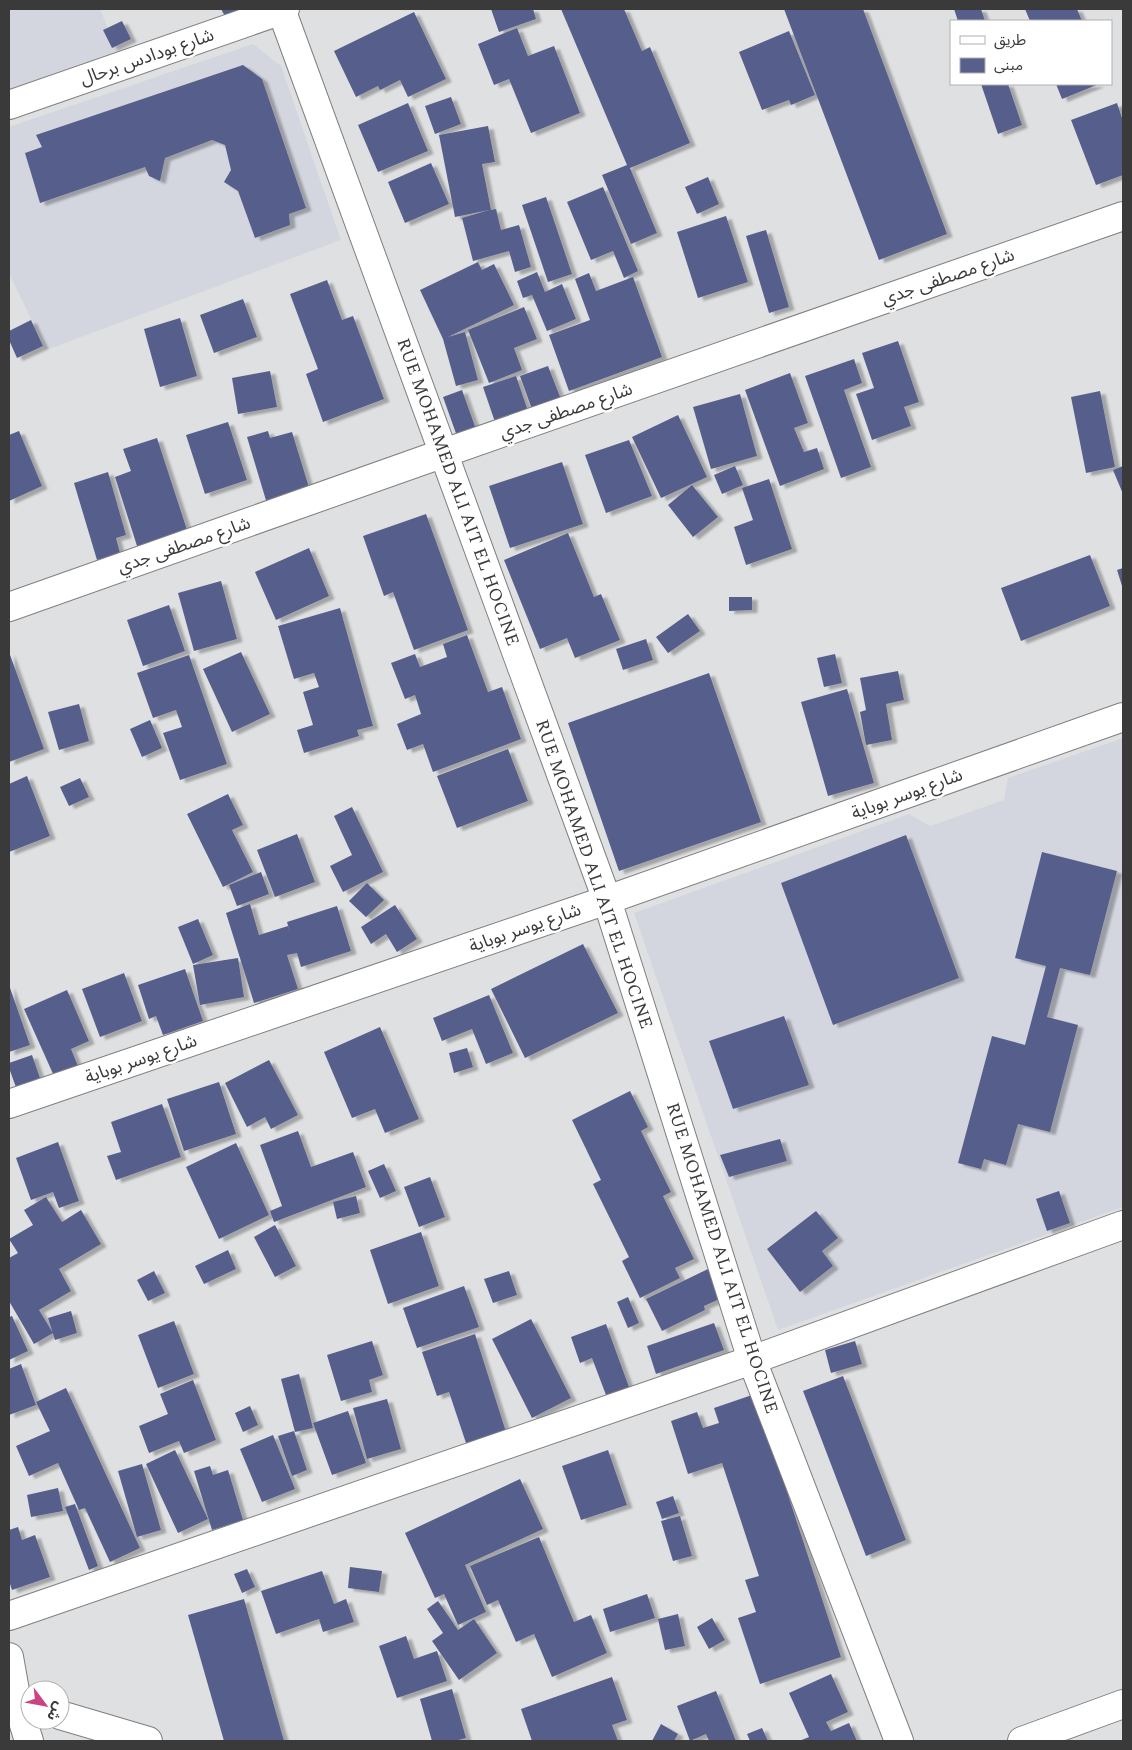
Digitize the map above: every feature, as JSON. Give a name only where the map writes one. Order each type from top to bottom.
[{"type":"street","name":"شارع بودادس برحال","points":[[9,105],[282,9]]},
{"type":"street","name":"RUE MOHAMED ALI AIT EL HOCINE","points":[[282,9],[607,900],[752,1360],[900,1741]]},
{"type":"street","name":"شارع مصطفى جدي","points":[[9,607],[1123,216]]},
{"type":"street","name":"شارع يوسر بوباية","points":[[9,1104],[607,900],[1123,717]]},
{"type":"street","points":[[9,1616],[752,1360],[1123,1225]]},
{"type":"street","points":[[9,1657],[29,1741]]},
{"type":"street","points":[[1022,1741],[1123,1704]]},
{"type":"street","points":[[70,1718],[148,1741]]},
{"type":"shaded area","points":[[9,9],[100,9],[117,51],[9,89]]},
{"type":"shaded area","points":[[253,44],[281,66],[341,240],[46,350],[9,273],[9,127]]},
{"type":"shaded area","points":[[1123,738],[1123,1207],[778,1330],[634,913],[909,814],[930,826],[1004,800],[1008,778]]},
{"type":"building","points":[[221,9],[249,9],[227,20]]},
{"type":"building","points":[[491,9],[533,9],[536,19],[499,32]]},
{"type":"building","points":[[561,9],[624,9],[642,51],[650,47],[690,143],[630,168],[657,233],[631,244],[602,175],[627,165]]},
{"type":"building","points":[[784,9],[863,9],[947,234],[879,260]]},
{"type":"building","points":[[954,9],[981,9],[985,20],[958,20]]},
{"type":"building","points":[[1025,9],[1077,9],[1082,20],[1030,20]]},
{"type":"building","points":[[414,12],[446,79],[408,97],[400,80],[380,90],[378,86],[356,97],[334,51]]},
{"type":"building","points":[[122,21],[131,39],[112,48],[103,30]]},
{"type":"building","points":[[517,28],[528,56],[554,46],[580,113],[531,133],[509,79],[494,85],[478,44]]},
{"type":"building","points":[[789,31],[815,95],[791,105],[789,100],[762,110],[739,52]]},
{"type":"building","points":[[243,65],[262,79],[306,208],[289,214],[290,225],[255,238],[238,191],[224,182],[231,170],[225,145],[212,140],[165,158],[160,181],[149,176],[145,167],[40,203],[25,153],[42,147],[36,135]]},
{"type":"building","points":[[981,85],[1008,85],[1022,125],[998,134]]},
{"type":"building","points":[[1056,85],[1097,85],[1062,99]]},
{"type":"building","points":[[451,97],[461,124],[435,134],[425,106]]},
{"type":"building","points":[[408,103],[428,151],[378,172],[358,125]]},
{"type":"building","points":[[1117,103],[1123,121],[1123,175],[1096,185],[1071,120]]},
{"type":"building","points":[[488,126],[495,162],[482,164],[491,210],[496,209],[501,230],[519,225],[531,267],[515,272],[509,251],[473,261],[462,218],[489,210],[455,217],[439,135]]},
{"type":"building","points":[[431,163],[449,204],[405,223],[388,182]]},
{"type":"building","points":[[708,177],[719,204],[697,214],[685,187]]},
{"type":"building","points":[[603,187],[638,271],[624,278],[613,251],[591,260],[567,202]]},
{"type":"building","points":[[546,197],[572,274],[548,282],[522,205]]},
{"type":"building","points":[[726,216],[748,282],[698,298],[677,232]]},
{"type":"building","points":[[766,230],[789,307],[769,313],[746,236]]},
{"type":"building","points":[[478,262],[482,270],[494,264],[514,305],[448,337],[465,332],[478,380],[456,386],[443,339],[420,290]]},
{"type":"building","points":[[537,272],[545,292],[562,284],[576,319],[547,331],[532,295],[523,298],[517,281]]},
{"type":"building","points":[[589,273],[596,291],[633,277],[662,357],[569,391],[549,335],[590,320],[575,279]]},
{"type":"building","points":[[327,280],[342,320],[353,316],[384,399],[323,422],[306,374],[318,369],[290,294]]},
{"type":"building","points":[[243,299],[257,337],[214,353],[200,315]]},
{"type":"building","points":[[524,307],[537,339],[514,348],[522,370],[489,383],[468,330]]},
{"type":"building","points":[[180,318],[197,376],[160,387],[144,329]]},
{"type":"building","points":[[31,320],[43,346],[17,358],[9,340],[9,331]]},
{"type":"building","points":[[898,341],[919,402],[904,407],[911,426],[872,440],[856,394],[874,388],[862,353]]},
{"type":"building","points":[[854,359],[862,383],[844,390],[871,467],[841,478],[805,376]]},
{"type":"building","points":[[548,366],[562,402],[533,412],[520,376]]},
{"type":"building","points":[[270,371],[277,407],[238,414],[232,378]]},
{"type":"building","points":[[790,373],[808,423],[794,428],[804,452],[817,448],[824,469],[780,486],[745,390]]},
{"type":"building","points":[[516,376],[528,411],[495,422],[483,387]]},
{"type":"building","points":[[462,390],[477,432],[458,439],[443,397]]},
{"type":"building","points":[[1100,391],[1115,467],[1086,473],[1071,397]]},
{"type":"building","points":[[740,394],[757,456],[711,469],[693,407]]},
{"type":"building","points":[[678,415],[707,477],[661,498],[632,437]]},
{"type":"building","points":[[228,422],[247,480],[205,494],[186,435]]},
{"type":"building","points":[[19,431],[42,486],[9,501],[9,435]]},
{"type":"building","points":[[268,431],[270,438],[292,432],[311,494],[268,507],[247,437]]},
{"type":"building","points":[[157,438],[188,533],[138,549],[115,477],[131,471],[123,449]]},
{"type":"building","points":[[629,440],[652,496],[606,513],[585,455]]},
{"type":"building","points":[[562,462],[583,524],[510,548],[489,486]]},
{"type":"building","points":[[735,466],[743,485],[722,494],[714,475]]},
{"type":"building","points":[[1123,466],[1123,494],[1113,470]]},
{"type":"building","points":[[108,472],[126,535],[116,538],[120,553],[97,560],[74,483]]},
{"type":"building","points":[[769,479],[792,549],[746,565],[734,527],[753,520],[742,488]]},
{"type":"building","points":[[692,485],[718,517],[693,537],[668,505]]},
{"type":"building","points":[[426,514],[468,630],[414,650],[393,592],[384,596],[363,536]]},
{"type":"building","points":[[568,533],[594,597],[601,594],[620,640],[575,658],[567,638],[540,649],[504,560]]},
{"type":"building","points":[[309,548],[329,596],[276,620],[255,572]]},
{"type":"building","points":[[1090,555],[1110,606],[1021,641],[1001,588]]},
{"type":"building","points":[[1123,568],[1123,589],[1117,570]]},
{"type":"building","points":[[221,581],[237,639],[194,651],[178,593]]},
{"type":"building","points":[[729,597],[752,597],[752,610],[729,611]]},
{"type":"building","points":[[169,605],[185,651],[143,666],[127,620]]},
{"type":"building","points":[[340,608],[373,726],[357,730],[359,736],[304,753],[297,730],[313,725],[303,692],[319,687],[314,673],[294,679],[278,626]]},
{"type":"building","points":[[688,614],[700,631],[668,653],[656,637]]},
{"type":"building","points":[[467,635],[488,692],[502,687],[521,739],[433,772],[423,744],[407,750],[397,724],[421,714],[415,695],[405,699],[391,663],[415,654],[420,667],[447,657],[443,644]]},
{"type":"building","points":[[646,639],[653,660],[623,670],[616,649]]},
{"type":"building","points":[[9,652],[44,749],[9,762]]},
{"type":"building","points":[[241,652],[270,714],[232,732],[203,669]]},
{"type":"building","points":[[835,654],[842,683],[824,687],[817,658]]},
{"type":"building","points":[[189,655],[227,764],[180,780],[163,733],[182,727],[176,710],[153,718],[137,673]]},
{"type":"building","points":[[898,671],[904,700],[886,704],[892,740],[866,745],[860,712],[866,710],[860,678]]},
{"type":"building","points":[[709,673],[761,822],[619,871],[568,723]]},
{"type":"building","points":[[847,689],[874,783],[828,796],[801,702]]},
{"type":"building","points":[[79,704],[89,741],[59,750],[48,712]]},
{"type":"building","points":[[150,720],[162,748],[142,757],[130,729]]},
{"type":"building","points":[[508,749],[528,801],[457,828],[437,776]]},
{"type":"building","points":[[27,776],[50,836],[9,852],[9,784]]},
{"type":"building","points":[[80,778],[89,797],[69,806],[60,787]]},
{"type":"building","points":[[228,794],[243,825],[232,830],[253,872],[223,887],[187,814]]},
{"type":"building","points":[[352,807],[383,872],[343,892],[330,866],[352,855],[334,816]]},
{"type":"building","points":[[297,834],[315,882],[275,897],[257,850]]},
{"type":"building","points":[[906,835],[959,978],[833,1025],[781,883]]},
{"type":"building","points":[[1042,852],[1117,871],[1090,975],[1060,968],[1047,1017],[1078,1025],[1050,1132],[1018,1124],[1006,1165],[984,1159],[981,1169],[958,1163],[992,1036],[1025,1045],[1046,966],[1015,958]]},
{"type":"building","points":[[261,872],[269,894],[237,906],[229,885]]},
{"type":"building","points":[[367,883],[384,900],[366,917],[349,901]]},
{"type":"building","points":[[250,904],[259,935],[288,926],[291,936],[287,922],[337,906],[351,951],[301,967],[297,953],[287,955],[298,989],[254,1003],[226,913]]},
{"type":"building","points":[[395,905],[417,939],[397,952],[386,934],[371,944],[361,927]]},
{"type":"building","points":[[198,919],[213,955],[193,964],[178,927]]},
{"type":"building","points":[[583,944],[618,1013],[525,1058],[491,989]]},
{"type":"building","points":[[238,958],[244,997],[200,1005],[193,965]]},
{"type":"building","points":[[185,969],[203,1021],[163,1035],[156,1016],[149,1019],[138,985]]},
{"type":"building","points":[[124,973],[142,1021],[100,1037],[82,989]]},
{"type":"building","points":[[9,985],[30,1045],[9,1052]]},
{"type":"building","points":[[67,990],[89,1041],[71,1049],[78,1066],[54,1076],[24,1009]]},
{"type":"building","points":[[489,995],[513,1053],[486,1064],[472,1029],[442,1041],[433,1018]]},
{"type":"building","points":[[784,1016],[809,1085],[733,1109],[709,1041]]},
{"type":"building","points":[[380,1027],[419,1119],[385,1133],[375,1109],[352,1118],[324,1052]]},
{"type":"building","points":[[467,1048],[473,1067],[454,1073],[449,1053]]},
{"type":"building","points":[[32,1055],[41,1081],[17,1090],[9,1063]]},
{"type":"building","points":[[269,1060],[298,1115],[271,1129],[265,1117],[247,1127],[225,1083]]},
{"type":"building","points":[[219,1082],[236,1134],[184,1151],[167,1099]]},
{"type":"building","points":[[630,1091],[648,1127],[641,1131],[671,1192],[663,1196],[694,1259],[675,1268],[680,1278],[640,1298],[622,1261],[629,1257],[593,1184],[601,1180],[572,1120]]},
{"type":"building","points":[[162,1104],[181,1157],[116,1180],[107,1156],[121,1152],[111,1122]]},
{"type":"building","points":[[298,1131],[311,1167],[353,1152],[366,1187],[274,1222],[270,1211],[282,1206],[260,1145]]},
{"type":"building","points":[[780,1139],[787,1161],[729,1177],[720,1155]]},
{"type":"building","points":[[58,1142],[79,1201],[59,1208],[53,1192],[31,1200],[16,1158]]},
{"type":"building","points":[[236,1143],[269,1215],[219,1239],[186,1167]]},
{"type":"building","points":[[384,1164],[396,1191],[380,1198],[368,1171]]},
{"type":"building","points":[[430,1177],[445,1217],[419,1227],[404,1187]]},
{"type":"building","points":[[1059,1191],[1070,1223],[1047,1231],[1036,1199]]},
{"type":"building","points":[[356,1196],[360,1213],[337,1219],[333,1202]]},
{"type":"building","points":[[46,1197],[62,1222],[81,1210],[101,1244],[59,1269],[71,1291],[39,1310],[53,1333],[34,1344],[9,1301],[9,1258],[18,1253],[9,1239],[33,1225],[24,1210]]},
{"type":"building","points":[[816,1211],[838,1238],[822,1251],[833,1266],[800,1292],[767,1249]]},
{"type":"building","points":[[275,1225],[296,1266],[275,1277],[254,1237]]},
{"type":"building","points":[[421,1232],[439,1286],[388,1304],[370,1250]]},
{"type":"building","points":[[228,1250],[236,1269],[204,1284],[195,1266]]},
{"type":"building","points":[[708,1269],[722,1298],[704,1306],[705,1310],[662,1331],[646,1299]]},
{"type":"building","points":[[154,1271],[165,1293],[148,1301],[137,1280]]},
{"type":"building","points":[[509,1271],[517,1295],[493,1303],[484,1279]]},
{"type":"building","points":[[464,1286],[479,1327],[417,1348],[403,1308]]},
{"type":"building","points":[[628,1297],[639,1323],[628,1328],[617,1302]]},
{"type":"building","points":[[71,1311],[77,1333],[55,1340],[48,1318]]},
{"type":"building","points":[[12,1316],[28,1351],[9,1360],[9,1317]]},
{"type":"building","points":[[531,1319],[571,1398],[532,1418],[492,1339]]},
{"type":"building","points":[[174,1321],[194,1374],[158,1388],[138,1335]]},
{"type":"building","points":[[714,1323],[724,1350],[656,1374],[647,1346]]},
{"type":"building","points":[[606,1324],[629,1387],[606,1395],[592,1358],[580,1363],[571,1337]]},
{"type":"building","points":[[475,1334],[506,1432],[467,1446],[449,1392],[437,1396],[422,1352]]},
{"type":"building","points":[[372,1341],[383,1375],[369,1380],[372,1392],[341,1401],[327,1355]]},
{"type":"building","points":[[855,1341],[862,1364],[831,1373],[825,1350]]},
{"type":"building","points":[[21,1364],[36,1405],[9,1415],[9,1369]]},
{"type":"building","points":[[299,1374],[313,1428],[295,1432],[281,1379]]},
{"type":"building","points":[[843,1376],[906,1540],[866,1556],[803,1391]]},
{"type":"building","points":[[193,1380],[216,1440],[184,1453],[179,1441],[149,1453],[139,1426],[168,1414],[160,1394]]},
{"type":"building","points":[[66,1388],[140,1548],[110,1562],[85,1508],[79,1510],[58,1463],[29,1476],[16,1446],[50,1431],[36,1402]]},
{"type":"building","points":[[755,1394],[841,1657],[760,1684],[738,1618],[756,1612],[745,1580],[759,1576],[722,1463],[688,1474],[671,1421],[697,1412],[703,1428],[719,1423],[714,1408]]},
{"type":"building","points":[[387,1399],[401,1449],[367,1459],[353,1408]]},
{"type":"building","points":[[250,1406],[258,1425],[243,1432],[235,1413]]},
{"type":"building","points":[[348,1411],[366,1463],[332,1475],[313,1423]]},
{"type":"building","points":[[294,1431],[307,1470],[292,1476],[278,1436]]},
{"type":"building","points":[[273,1435],[295,1489],[262,1502],[240,1449]]},
{"type":"building","points":[[175,1450],[208,1519],[178,1533],[146,1464]]},
{"type":"building","points":[[608,1450],[627,1505],[581,1520],[562,1466]]},
{"type":"building","points":[[142,1464],[161,1530],[137,1537],[118,1471]]},
{"type":"building","points":[[210,1466],[213,1475],[228,1470],[243,1520],[212,1530],[194,1471]]},
{"type":"building","points":[[520,1479],[543,1529],[465,1565],[486,1612],[458,1625],[444,1594],[435,1598],[405,1533]]},
{"type":"building","points":[[58,1488],[63,1511],[31,1517],[27,1495]]},
{"type":"building","points":[[673,1496],[679,1513],[662,1519],[656,1502]]},
{"type":"building","points":[[75,1504],[98,1566],[89,1570],[65,1507]]},
{"type":"building","points":[[680,1516],[692,1556],[673,1561],[661,1521]]},
{"type":"building","points":[[18,1527],[22,1540],[35,1535],[50,1577],[12,1590],[9,1581],[9,1530]]},
{"type":"building","points":[[539,1537],[574,1622],[591,1615],[607,1653],[552,1677],[534,1634],[516,1642],[498,1600],[487,1605],[470,1566]]},
{"type":"building","points":[[350,1567],[382,1571],[379,1592],[348,1588]]},
{"type":"building","points":[[247,1569],[255,1587],[242,1593],[234,1574]]},
{"type":"building","points":[[322,1571],[334,1604],[346,1599],[354,1622],[323,1632],[319,1619],[276,1634],[261,1591]]},
{"type":"building","points":[[647,1594],[655,1618],[610,1632],[603,1609]]},
{"type":"building","points":[[244,1599],[284,1741],[224,1741],[188,1615]]},
{"type":"building","points":[[438,1601],[458,1630],[474,1619],[497,1653],[459,1680],[432,1641],[443,1633],[427,1609]]},
{"type":"building","points":[[678,1614],[685,1646],[665,1650],[658,1619]]},
{"type":"building","points":[[712,1618],[725,1640],[709,1649],[697,1627]]},
{"type":"building","points":[[406,1636],[414,1659],[437,1651],[447,1681],[397,1698],[379,1646]]},
{"type":"building","points":[[831,1674],[848,1712],[826,1722],[831,1731],[849,1723],[857,1741],[799,1741],[809,1737],[789,1693]]},
{"type":"building","points":[[612,1677],[627,1720],[612,1725],[618,1741],[532,1741],[521,1709]]},
{"type":"building","points":[[452,1689],[466,1738],[454,1741],[432,1741],[420,1699]]},
{"type":"building","points":[[716,1691],[736,1741],[709,1741],[706,1734],[690,1741],[677,1706]]},
{"type":"building","points":[[661,1724],[678,1734],[674,1741],[652,1741]]},
{"type":"building","points":[[762,1728],[768,1741],[750,1741],[747,1734]]}]
